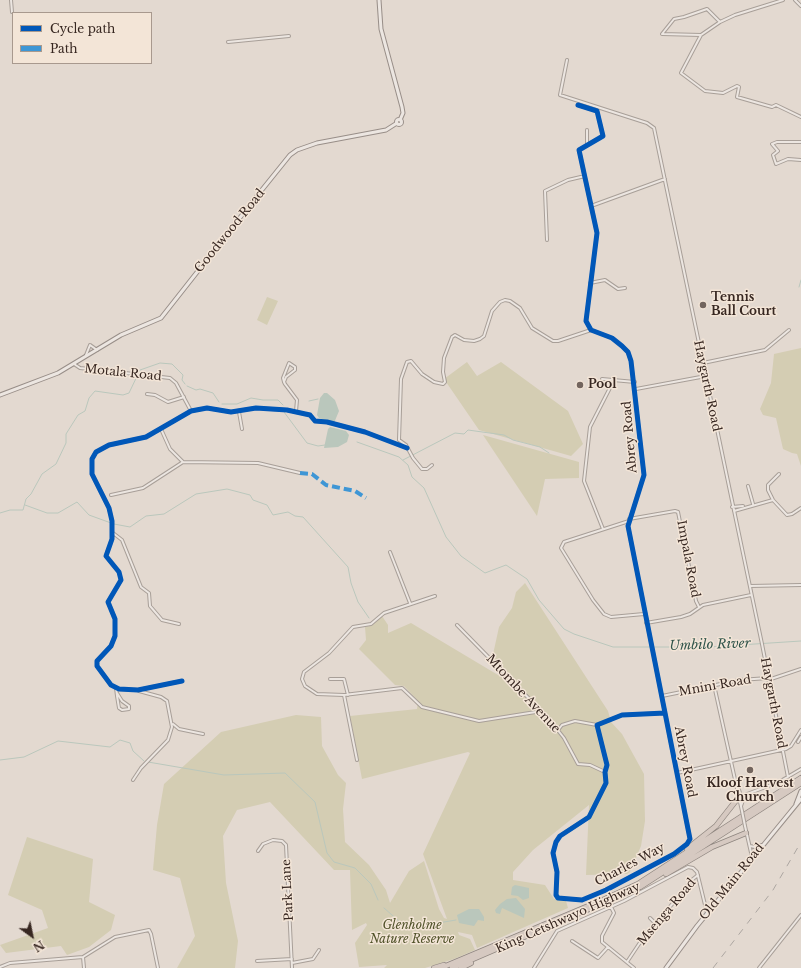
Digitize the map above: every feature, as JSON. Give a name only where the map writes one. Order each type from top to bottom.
[{"type":"highway","name":"King Cetshwayo Highway","points":[[441,968],[623,891],[675,860],[801,778]]},
{"type":"highway","name":"King Cetshwayo Highway","points":[[452,968],[640,887],[801,784]]},
{"type":"highway","points":[[675,860],[717,825],[740,797]]},
{"type":"highway","points":[[640,887],[712,848],[746,834]]},
{"type":"highway","points":[[461,968],[499,948]]},
{"type":"highway","points":[[434,968],[457,961]]},
{"type":"street","points":[[11,0],[12,12]]},
{"type":"street","name":"Goodwood Road","points":[[0,394],[58,373],[121,335],[150,324],[161,318],[290,155],[297,150],[317,143],[386,130],[397,123],[397,120],[400,120],[403,113],[402,107],[381,28],[379,0]]},
{"type":"street","points":[[783,0],[734,15],[720,22],[701,35],[681,73],[705,91],[723,93],[737,86],[739,87],[736,97],[772,107],[776,105],[801,117]]},
{"type":"street","points":[[796,0],[801,6]]},
{"type":"street","points":[[701,35],[662,34],[674,19],[707,9],[720,22]]},
{"type":"street","points":[[228,42],[289,36]]},
{"type":"street","name":"Haygarth Road","points":[[567,60],[560,95],[652,125],[665,179],[732,507],[761,638],[788,777]]},
{"type":"street","points":[[432,465],[427,469],[422,469],[412,458],[406,445],[400,441],[398,432],[401,379],[407,363],[411,361],[422,374],[442,384],[445,382],[443,372],[444,358],[453,336],[474,341],[484,336],[492,311],[500,302],[506,300],[521,309],[532,328],[554,342],[591,330],[586,319],[597,235],[578,150],[603,136],[597,112],[578,105]]},
{"type":"street","points":[[587,130],[587,144]]},
{"type":"street","points":[[801,142],[777,142],[772,144],[778,151],[772,155],[776,164],[788,159],[801,160]]},
{"type":"street","points":[[547,240],[544,192],[548,188],[568,180],[585,176]]},
{"type":"street","points":[[591,206],[665,179]]},
{"type":"street","points":[[590,283],[605,280],[618,289],[626,288]]},
{"type":"street","name":"Abrey Road","points":[[591,330],[612,338],[625,348],[631,361],[636,389],[644,475],[629,520],[644,614],[690,838]]},
{"type":"street","points":[[703,363],[767,349],[789,330]]},
{"type":"street","points":[[81,360],[88,352],[90,344],[97,350]]},
{"type":"street","name":"Motala Road","points":[[74,364],[80,368],[171,378],[176,383],[191,411]]},
{"type":"street","points":[[284,382],[286,377],[295,370],[293,365],[289,364],[284,373],[284,382],[298,404],[296,411]]},
{"type":"street","points":[[636,389],[706,376]]},
{"type":"street","points":[[602,379],[635,382]]},
{"type":"street","points":[[603,529],[584,481],[591,426],[614,380]]},
{"type":"street","points":[[147,394],[155,395],[168,402],[184,397]]},
{"type":"street","points":[[117,693],[122,701],[129,706],[128,709],[120,709],[116,688],[96,664],[98,658],[111,646],[115,636],[115,619],[108,602],[118,586],[120,576],[106,554],[113,533],[109,508],[92,474],[94,454],[103,447],[142,438],[161,429],[191,411],[207,408],[231,412],[265,408],[296,411],[309,415],[315,421],[327,422],[364,432],[407,448]]},
{"type":"street","points":[[239,412],[242,429]]},
{"type":"street","points":[[161,429],[170,449],[183,462]]},
{"type":"street","points":[[111,495],[143,488],[183,462],[258,463],[300,473]]},
{"type":"street","points":[[779,474],[768,485],[768,490],[773,500],[787,515],[792,514],[801,508]]},
{"type":"street","points":[[748,486],[753,504]]},
{"type":"street","points":[[732,507],[773,500]]},
{"type":"street","points":[[733,511],[744,506]]},
{"type":"street","name":"Impala Road","points":[[629,520],[675,511],[678,512],[696,601],[699,607]]},
{"type":"street","points":[[629,520],[563,542],[561,548],[562,552],[593,600],[604,614],[611,617],[644,614]]},
{"type":"street","points":[[113,533],[121,539],[141,588],[150,594],[149,605],[162,620],[179,624]]},
{"type":"street","points":[[390,552],[410,603]]},
{"type":"street","points":[[750,586],[801,585]]},
{"type":"street","points":[[646,623],[687,615],[699,607],[724,600],[752,595]]},
{"type":"street","points":[[435,596],[410,603],[382,614],[371,624],[353,627],[329,653],[304,672],[303,683],[310,692],[344,696],[402,688],[422,707],[479,721],[542,711]]},
{"type":"street","name":"Mtombe Avenue","points":[[457,625],[542,711],[568,744],[578,764],[582,766],[590,765],[605,772]]},
{"type":"street","name":"Mnini Road","points":[[662,696],[714,685],[768,679],[801,669]]},
{"type":"street","points":[[330,679],[344,679],[348,695]]},
{"type":"street","points":[[138,690],[182,681]]},
{"type":"street","points":[[714,685],[740,797],[746,834],[752,857]]},
{"type":"street","points":[[116,688],[138,690],[166,700],[170,707],[172,724],[168,740],[141,768],[133,780]]},
{"type":"street","points":[[344,696],[357,760]]},
{"type":"street","points":[[552,723],[562,724],[579,721],[597,725],[622,715],[665,713]]},
{"type":"street","points":[[172,724],[179,729],[203,734]]},
{"type":"street","points":[[558,730],[562,724]]},
{"type":"street","points":[[597,725],[608,765],[605,772]]},
{"type":"street","points":[[784,757],[801,730]]},
{"type":"street","points":[[798,742],[801,737]]},
{"type":"street","points":[[677,773],[789,748]]},
{"type":"street","points":[[740,797],[788,777],[801,769]]},
{"type":"street","points":[[678,778],[682,773],[690,770]]},
{"type":"street","name":"Charles Way","points":[[605,772],[605,786],[591,814],[560,836],[554,846],[553,854],[557,872],[556,896],[559,899],[572,900],[587,898],[630,879],[679,850],[689,842],[690,838]]},
{"type":"street","points":[[792,810],[801,791]]},
{"type":"street","points":[[741,807],[745,794]]},
{"type":"street","name":"Old Main Road","points":[[666,968],[752,857],[801,800]]},
{"type":"street","name":"Park Lane","points":[[258,851],[263,844],[273,840],[282,841],[286,845],[292,968]]},
{"type":"street","points":[[749,846],[755,847],[762,845]]},
{"type":"street","points":[[534,968],[557,931],[612,907],[687,868],[694,868],[698,875]]},
{"type":"street","name":"Msenga Road","points":[[698,875],[705,908],[708,913]]},
{"type":"street","name":"Msenga Road","points":[[627,962],[656,924],[698,875]]},
{"type":"street","points":[[612,907],[613,914],[602,939],[608,947],[634,968]]},
{"type":"street","points":[[759,968],[801,915]]},
{"type":"street","points":[[650,918],[656,924]]},
{"type":"street","points":[[0,967],[10,963],[83,957],[115,937],[149,930],[152,934],[158,968]]},
{"type":"street","points":[[572,941],[598,958],[608,947]]},
{"type":"street","points":[[292,963],[313,959],[319,950]]},
{"type":"street","points":[[83,957],[84,968]]},
{"type":"street","points":[[257,961],[292,958]]},
{"type":"green space","points":[[267,297],[278,301],[267,325],[257,320]]},
{"type":"green space","points":[[801,348],[801,466],[797,454],[783,449],[776,418],[763,415],[760,409],[771,383],[774,354]]},
{"type":"green space","points":[[467,362],[477,376],[501,362],[568,411],[583,444],[571,456],[479,430],[444,379]]},
{"type":"green space","points":[[483,435],[579,462],[579,478],[545,479],[537,516]]},
{"type":"green space","name":"Glenholme Nature Reserve","points":[[525,583],[608,711],[611,722],[622,734],[644,774],[645,821],[641,846],[630,872],[627,874],[586,875],[589,805],[533,850],[513,872],[513,880],[545,885],[554,899],[566,901],[568,908],[477,948],[472,935],[458,932],[459,935],[470,939],[475,950],[454,959],[425,968],[384,968],[387,965],[359,967],[355,943],[367,925],[366,923],[352,930],[350,870],[334,870],[270,802],[237,810],[223,836],[226,883],[238,941],[235,968],[177,968],[195,936],[180,878],[153,870],[157,825],[164,784],[221,732],[296,715],[321,717],[322,746],[338,775],[346,783],[343,809],[345,842],[369,865],[386,890],[390,903],[409,871],[424,861],[439,909],[444,918],[447,919],[423,854],[470,753],[468,752],[362,779],[350,716],[417,709],[418,701],[404,686],[395,685],[359,649],[366,640],[365,627],[370,626],[382,616],[388,625],[388,633],[411,623],[498,675],[503,669],[492,659],[499,627],[512,608],[516,592]]},
{"type":"green space","points":[[27,837],[93,859],[89,902],[115,915],[111,930],[89,947],[67,955],[61,946],[6,953],[0,945],[48,928],[42,910],[8,895]]},
{"type":"shaded area","points":[[324,393],[327,393],[335,400],[339,411],[334,423],[319,418],[317,415],[320,398]]},
{"type":"shaded area","points":[[330,427],[346,431],[349,435],[347,442],[338,447],[324,448],[328,429]]},
{"type":"shaded area","points":[[515,885],[529,888],[529,898],[523,900],[518,896],[511,895],[512,887]]},
{"type":"shaded area","points":[[516,898],[525,909],[524,918],[502,908],[500,914],[496,913],[495,910],[500,904],[507,899]]},
{"type":"shaded area","points":[[469,909],[479,909],[484,917],[484,921],[478,920],[474,926],[459,923],[457,915]]},
{"type":"waterway","points":[[799,287],[801,280]]},
{"type":"waterway","name":"Umbilo River","points":[[0,513],[10,510],[23,510],[26,499],[31,494],[42,474],[56,464],[66,443],[66,434],[78,415],[85,411],[89,398],[95,391],[123,395],[129,393],[140,370],[160,363],[172,364],[183,375],[182,380],[185,384]]},
{"type":"waterway","name":"Umbilo River","points":[[187,386],[196,390],[200,389],[213,393],[219,402]]},
{"type":"waterway","name":"Umbilo River","points":[[222,404],[237,404],[251,398],[278,400],[283,405]]},
{"type":"waterway","name":"Umbilo River","points":[[309,401],[318,399]]},
{"type":"waterway","name":"Umbilo River","points":[[284,412],[307,443],[318,446],[325,445]]},
{"type":"waterway","points":[[403,460],[455,433],[464,434],[468,430],[504,435],[513,440],[540,447],[549,453]]},
{"type":"waterway","name":"Umbilo River","points":[[357,442],[399,457],[408,465],[412,477],[424,488],[446,537],[461,556],[485,573],[506,565],[527,579],[539,600],[564,629],[574,634],[613,647],[709,647],[801,641]]},
{"type":"waterway","points":[[114,524],[130,527],[146,516],[164,514],[196,494],[227,489],[250,495],[253,500],[267,505],[273,515],[288,512],[295,516],[303,517],[348,567],[351,583],[358,602],[369,618]]},
{"type":"waterway","points":[[25,505],[47,513],[58,513],[77,502],[89,515],[111,523]]},
{"type":"waterway","points":[[0,760],[24,757],[58,741],[110,747],[120,740],[130,743],[133,751],[144,761]]},
{"type":"waterway","points":[[148,762],[224,775],[285,773],[315,802],[327,853],[334,862],[355,868],[371,884],[378,900]]},
{"type":"waterway","points":[[384,908],[400,922],[432,924],[456,920]]},
{"type":"railway","points":[[713,968],[773,890],[801,842]]},
{"type":"marked path","points":[[300,473],[312,474],[326,485],[355,491],[366,498]]},
{"type":"cycle path","points":[[578,105],[597,111],[603,136],[579,150],[597,233],[586,321],[591,330],[612,338],[622,346],[628,352],[631,361],[644,475],[628,526],[690,839],[687,844],[674,854],[606,890],[582,900],[558,898],[556,895],[557,872],[553,853],[556,842],[560,836],[589,817],[606,783],[605,772],[607,765],[597,725],[622,715],[665,713]]},
{"type":"cycle path","points":[[182,681],[138,690],[119,689],[111,685],[97,666],[97,661],[111,646],[115,636],[115,619],[108,602],[121,580],[119,572],[106,556],[112,539],[112,521],[109,508],[92,474],[92,459],[96,452],[109,445],[146,437],[191,411],[207,408],[231,412],[256,408],[287,410],[310,415],[315,421],[327,422],[365,432],[407,448]]},
{"type":"place","name":"Tennis Ball Court","points":[[703,305]]},
{"type":"place","name":"Pool","points":[[580,385]]},
{"type":"place","name":"Kloof Harvest Church","points":[[750,770]]}]
